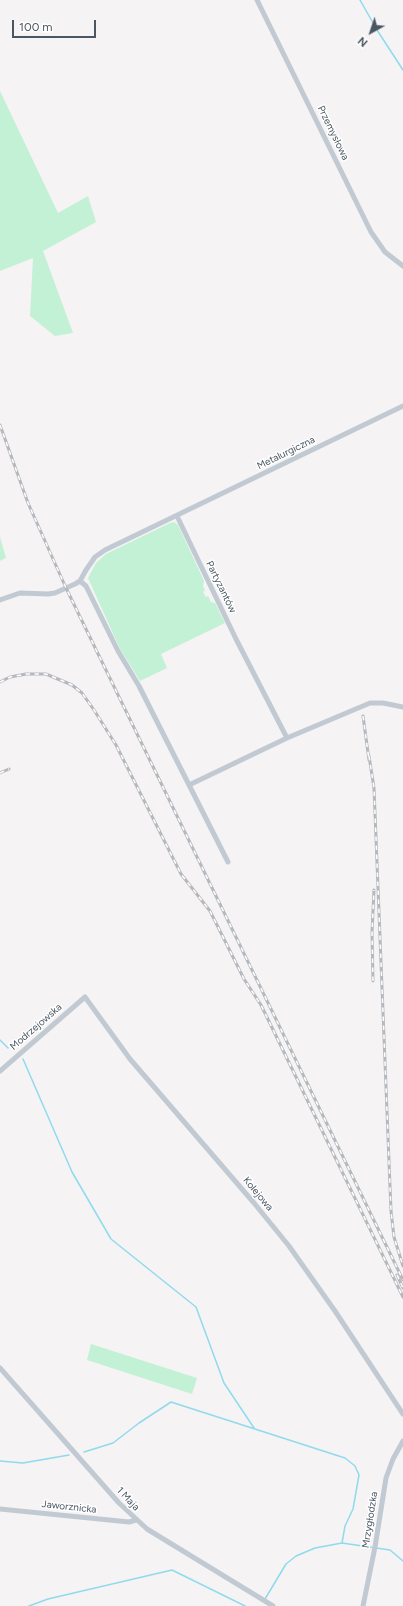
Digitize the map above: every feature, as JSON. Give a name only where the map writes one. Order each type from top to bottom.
[{"type":"street","name":"Przemysłowa","points":[[257,0],[375,241],[384,252],[403,266]]},
{"type":"street","name":"Metalurgiczna","points":[[177,516],[403,406]]},
{"type":"street","points":[[0,600],[20,593],[55,593],[80,581],[95,557],[105,550],[177,516]]},
{"type":"street","name":"Partyzantów","points":[[177,516],[236,639],[287,738]]},
{"type":"street","points":[[80,581],[86,586],[118,651],[139,686],[228,862]]},
{"type":"street","points":[[189,785],[287,738],[370,703],[383,703],[403,707]]},
{"type":"street","name":"Modrzejowska","points":[[0,1072],[85,997]]},
{"type":"street","name":"Kolejowa","points":[[85,997],[130,1059],[254,1203],[305,1268],[403,1414]]},
{"type":"street","name":"1 Maja","points":[[0,1368],[119,1503],[136,1520],[147,1529],[272,1606]]},
{"type":"street","name":"Mrzygłodzka","points":[[363,1606],[377,1539],[386,1478],[393,1459],[403,1440]]},
{"type":"street","name":"Jaworznicka","points":[[0,1509],[129,1522],[136,1520]]},
{"type":"green space","points":[[0,91],[58,213],[88,196],[96,222],[43,251],[73,333],[55,336],[30,316],[33,258],[0,271]]},
{"type":"green space","points":[[174,522],[178,525],[204,581],[203,586],[205,590],[203,592],[206,597],[208,596],[211,602],[215,603],[225,623],[161,654],[167,668],[140,681],[120,649],[88,578],[96,563],[106,554]]},
{"type":"green space","points":[[0,537],[6,558],[0,561]]},
{"type":"green space","points":[[91,1344],[197,1378],[192,1394],[87,1360]]},
{"type":"waterway","points":[[360,0],[377,30],[403,70]]},
{"type":"waterway","points":[[0,1040],[8,1048]]},
{"type":"waterway","points":[[23,1059],[72,1172],[111,1239],[196,1307],[224,1383],[254,1428]]},
{"type":"waterway","points":[[84,1452],[113,1443],[139,1423],[171,1402],[345,1458],[355,1466],[359,1475],[353,1509],[345,1526],[342,1543]]},
{"type":"waterway","points":[[0,1461],[23,1463],[69,1455]]},
{"type":"waterway","points":[[265,1599],[286,1564],[296,1556],[315,1548],[342,1543],[390,1550],[403,1561]]},
{"type":"waterway","points":[[29,1606],[48,1599],[172,1570],[245,1606]]},
{"type":"railway","points":[[0,425],[28,503],[66,588],[403,1280]]},
{"type":"railway","points":[[0,682],[10,677],[26,674],[46,674],[72,685],[82,693],[94,710],[116,745],[181,874],[210,911],[244,979],[261,1005],[403,1297]]},
{"type":"railway","points":[[363,716],[369,760]]},
{"type":"railway","points":[[369,756],[374,788],[391,1211],[394,1237],[403,1266]]},
{"type":"railway","points":[[0,773],[9,769]]},
{"type":"railway","points":[[373,981],[372,932],[374,890]]},
{"type":"railway","points":[[397,1275],[403,1288]]}]
